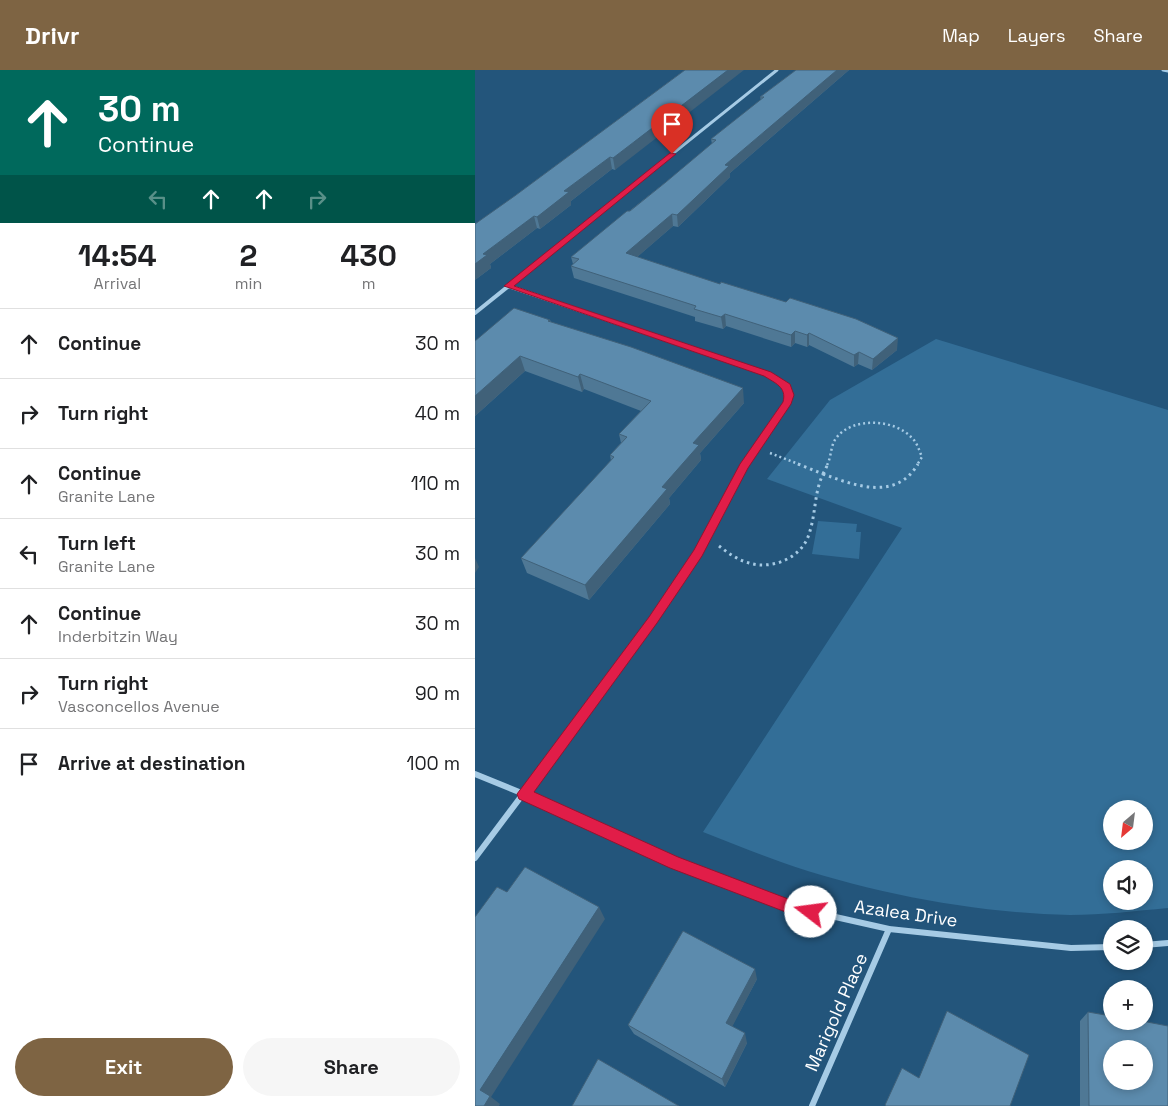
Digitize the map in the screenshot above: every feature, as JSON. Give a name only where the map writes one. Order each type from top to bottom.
[{"type":"street","points":[[475,313],[777,70]]},
{"type":"street","points":[[1163,70],[1168,71]]},
{"type":"street","points":[[475,858],[653,620],[698,553],[743,467],[788,402],[790,395],[786,386],[767,374],[508,286]]},
{"type":"street","name":"Azalea Drive","points":[[475,774],[524,794],[675,863],[791,907],[889,929],[1071,948],[1103,947]]},
{"type":"street","name":"Marigold Place","points":[[812,1106],[889,929]]},
{"type":"street","points":[[1153,944],[1168,943]]},
{"type":"path","points":[[706,537],[733,557],[749,564],[768,566],[794,557],[807,540],[819,482],[824,473],[831,459],[832,444],[843,432],[860,425],[883,423],[904,430],[918,442],[922,457],[913,473],[893,486],[871,488],[824,473],[756,448]]},
{"type":"shaded area","points":[[936,339],[1168,410],[1168,908],[1153,909],[1153,860],[1103,860],[1103,910],[1148,910],[1070,915],[1034,913],[960,906],[886,892],[771,859],[703,832],[902,528],[767,479],[830,400]]},
{"type":"shaded area","points":[[818,521],[857,524],[856,532],[861,532],[859,559],[812,554]]},
{"type":"building","points":[[685,70],[728,70],[613,158],[610,157],[564,191],[569,192],[537,217],[534,216],[483,254],[487,255],[475,264],[475,224]]},
{"type":"building","points":[[796,70],[837,70],[725,165],[729,166],[677,215],[672,214],[626,253],[720,284],[721,282],[786,302],[790,298],[856,319],[898,338],[873,359],[859,352],[854,355],[809,333],[807,335],[795,331],[791,335],[725,314],[721,317],[694,309],[696,306],[571,266],[579,259],[571,257],[666,182],[716,140],[711,139],[764,97],[760,97]]},
{"type":"building","points":[[514,308],[550,320],[548,321],[631,347],[743,388],[693,443],[699,445],[662,487],[667,489],[585,585],[521,558],[614,457],[610,455],[627,437],[619,434],[651,401],[580,374],[578,377],[520,356],[475,396],[475,341]]},
{"type":"building","points":[[525,867],[599,907],[480,1090],[490,1096],[484,1106],[475,1106],[475,917],[497,887],[507,892]]},
{"type":"building","points":[[683,931],[755,969],[726,1023],[745,1033],[722,1079],[628,1025]]},
{"type":"building","points":[[947,1011],[1029,1055],[1010,1106],[885,1105],[902,1068],[919,1078]]},
{"type":"building","points":[[1088,1012],[1103,1015],[1103,1030],[1153,1030],[1153,1023],[1168,1026],[1168,1106],[1089,1106]]},
{"type":"building","points":[[598,1059],[679,1106],[572,1106]]},
{"type":"route","points":[[672,154],[508,286],[767,374],[786,386],[790,395],[788,402],[743,467],[698,553],[680,580],[653,620],[524,794],[675,863],[791,907],[811,912]]}]
